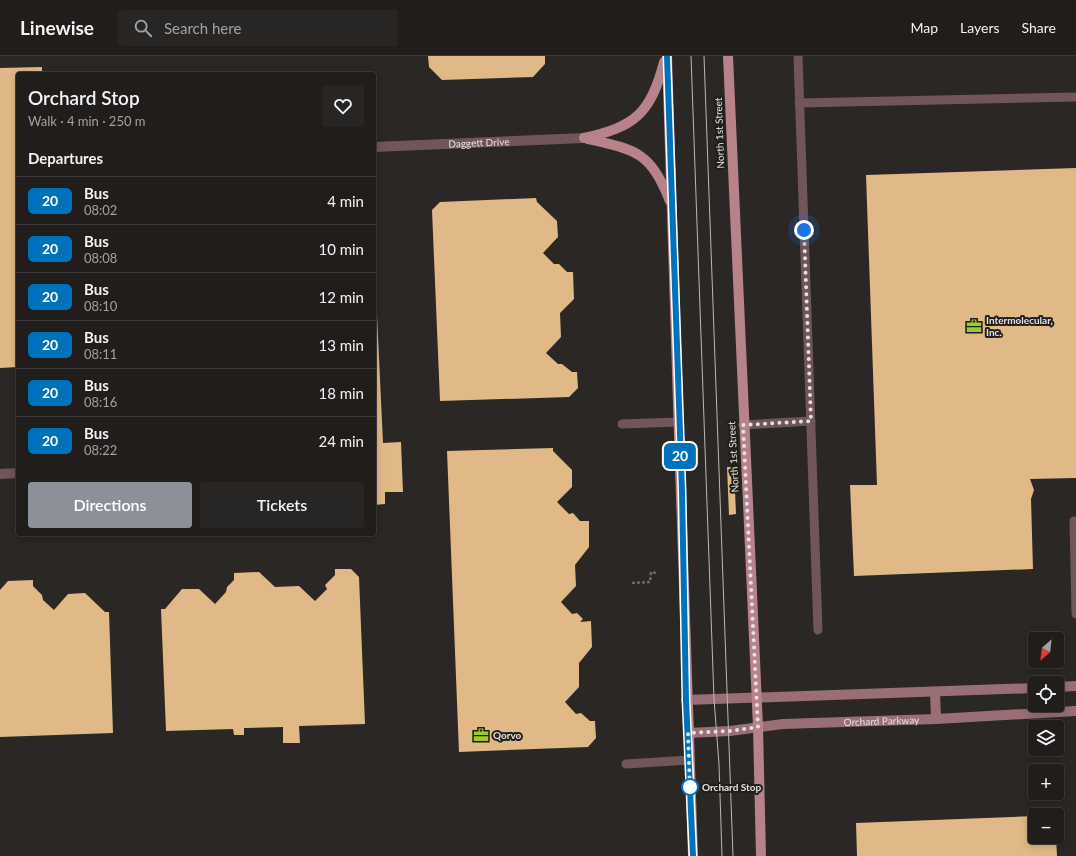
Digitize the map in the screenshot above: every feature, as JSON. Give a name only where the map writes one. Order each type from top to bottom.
[{"type":"main road","points":[[584,138],[610,133],[630,122],[644,110],[661,75],[666,56]]},
{"type":"main road","points":[[666,56],[673,209],[682,491],[686,700],[693,856]]},
{"type":"main road","name":"North 1st Street","points":[[728,56],[743,425],[758,727],[761,856]]},
{"type":"main road","points":[[584,138],[635,151],[648,161],[661,179],[673,209]]},
{"type":"main road","points":[[1064,687],[1076,686]]},
{"type":"main road","points":[[686,700],[1028,688]]},
{"type":"main road","points":[[935,692],[936,719]]},
{"type":"main road","name":"Orchard Parkway","points":[[688,733],[730,731],[783,724],[936,719],[1076,711]]},
{"type":"street","name":"Daggett Drive","points":[[376,147],[584,138]]},
{"type":"street","points":[[0,474],[16,473]]},
{"type":"lane","points":[[798,56],[818,630]]},
{"type":"lane","points":[[799,103],[1076,97]]},
{"type":"lane","points":[[743,425],[811,421]]},
{"type":"lane","points":[[622,424],[679,422]]},
{"type":"lane","points":[[1076,521],[1074,521],[1076,614]]},
{"type":"lane","points":[[626,764],[689,760]]},
{"type":"path","points":[[632,583],[650,582],[651,572],[656,573]]},
{"type":"building","points":[[428,56],[545,56],[545,64],[533,77],[442,80],[429,67]]},
{"type":"building","points":[[42,67],[42,72],[16,72],[16,367],[0,368],[0,68]]},
{"type":"building","name":"Intermolecular, Inc.","points":[[1076,168],[1076,478],[1030,479],[1034,490],[1031,499],[1033,569],[854,576],[850,485],[877,485],[866,175]]},
{"type":"building","points":[[536,198],[537,202],[557,221],[558,237],[543,253],[554,264],[559,264],[567,272],[573,272],[574,299],[560,313],[561,337],[546,353],[558,364],[562,364],[572,372],[577,372],[578,388],[569,397],[440,401],[432,210],[440,202]]},
{"type":"building","points":[[376,294],[383,443],[401,442],[403,492],[385,492],[385,504],[376,505]]},
{"type":"building","points":[[553,448],[553,451],[572,470],[572,487],[557,502],[569,514],[573,513],[580,521],[589,521],[589,547],[575,565],[576,586],[561,602],[572,614],[577,613],[583,619],[580,622],[591,621],[592,647],[579,663],[579,687],[565,702],[576,714],[581,713],[590,721],[595,721],[596,738],[588,747],[459,752],[447,451]]},
{"type":"building","points":[[727,467],[734,467],[736,514],[729,515]]},
{"type":"building","points":[[335,569],[351,569],[359,577],[365,724],[299,726],[300,743],[283,743],[283,727],[244,728],[244,735],[234,735],[233,729],[166,731],[161,609],[165,609],[182,589],[199,589],[215,604],[234,580],[234,573],[259,572],[275,587],[299,586],[315,601],[327,589],[325,585],[335,575]]},
{"type":"building","points":[[33,580],[33,586],[42,595],[43,600],[54,610],[68,594],[85,593],[105,612],[109,612],[113,733],[0,737],[0,590],[8,581]]},
{"type":"building","points":[[1028,816],[1028,844],[1056,844],[1057,856],[857,856],[856,823]]},
{"type":"tram line","points":[[691,56],[714,699],[719,764],[722,856]]},
{"type":"tram line","points":[[704,56],[733,856]]},
{"type":"bus line","name":"20","points":[[667,56],[673,209],[675,330],[682,491],[686,700],[693,856]]},
{"type":"place","name":"Intermolecular, Inc.","points":[[974,326]]},
{"type":"place","name":"Qorvo","points":[[481,735]]},
{"type":"place","name":"Orchard Stop","points":[[690,787]]},
{"type":"route","points":[[690,787],[690,793],[688,733],[730,731],[758,727],[743,425],[811,421],[804,230]]}]
